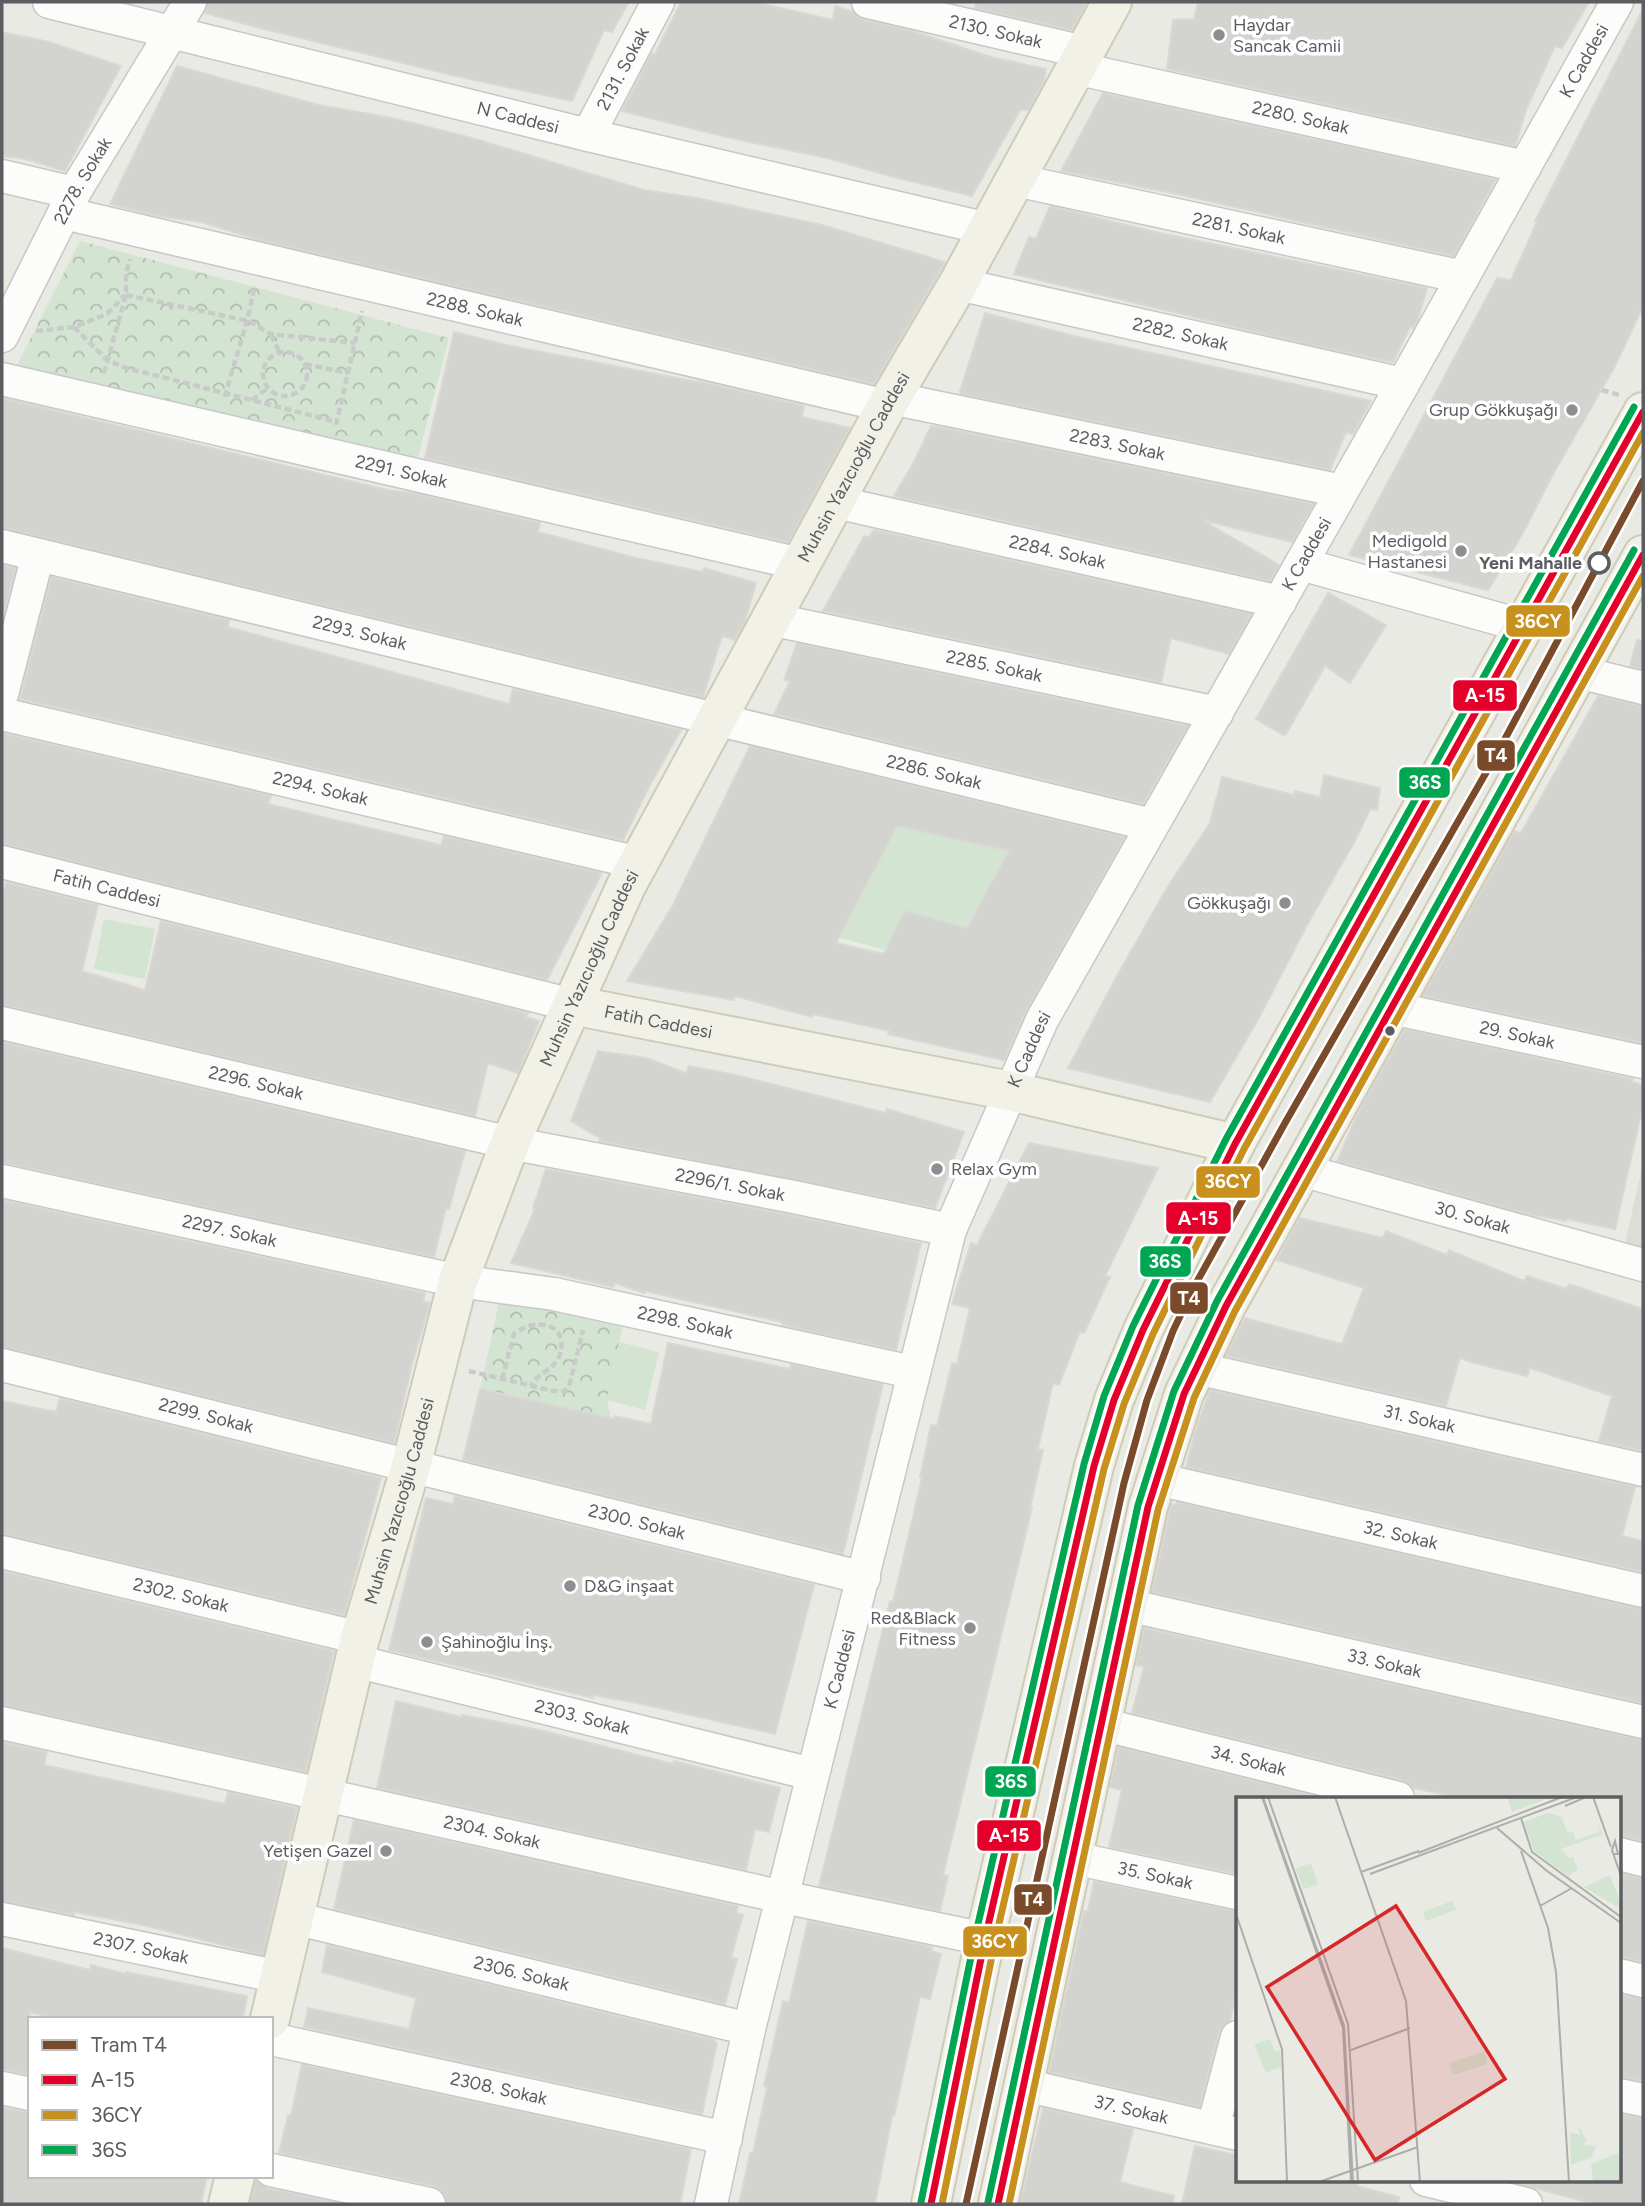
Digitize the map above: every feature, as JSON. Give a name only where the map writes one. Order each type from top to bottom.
[{"type":"main road","name":"Muhsin Yazıcıoğlu Caddesi","points":[[270,2017],[357,1650],[411,1466],[458,1281],[510,1143],[639,863],[800,564],[889,402],[958,285],[1112,2]]},
{"type":"main road","points":[[931,2204],[985,1939],[1094,1466],[1114,1400],[1143,1330],[1236,1144],[1643,412]]},
{"type":"main road","points":[[998,2204],[1148,1507],[1184,1394],[1226,1306],[1578,672],[1642,562]]},
{"type":"main road","name":"Fatih Caddesi","points":[[572,1005],[1010,1091],[1236,1144]]},
{"type":"main road","points":[[228,2204],[234,2178]]},
{"type":"street","name":"N Caddesi","points":[[49,2],[588,135],[988,229]]},
{"type":"street","name":"2278. Sokak","points":[[2,336],[69,203],[190,2]]},
{"type":"street","name":"2131. Sokak","points":[[588,135],[657,2]]},
{"type":"street","name":"2130. Sokak","points":[[868,2],[1080,60]]},
{"type":"street","name":"K Caddesi","points":[[711,2204],[749,2029],[864,1578],[912,1372],[950,1230],[1042,1020],[1617,2]]},
{"type":"street","name":"2280. Sokak","points":[[1080,60],[1525,167]]},
{"type":"street","name":"2288. Sokak","points":[[2,176],[136,231],[367,286],[889,402]]},
{"type":"street","name":"2281. Sokak","points":[[1015,180],[1463,277]]},
{"type":"street","name":"2282. Sokak","points":[[958,285],[1403,384]]},
{"type":"street","name":"2291. Sokak","points":[[2,379],[800,564]]},
{"type":"street","name":"2283. Sokak","points":[[889,402],[1342,491]]},
{"type":"street","name":"2284. Sokak","points":[[835,502],[1280,602]]},
{"type":"street","name":"2293. Sokak","points":[[2,546],[715,720]]},
{"type":"street","points":[[2,694],[37,555]]},
{"type":"street","points":[[1301,564],[1524,626]]},
{"type":"street","name":"2285. Sokak","points":[[770,620],[1217,713]]},
{"type":"street","points":[[1578,672],[1643,688]]},
{"type":"street","name":"2294. Sokak","points":[[2,714],[639,863]]},
{"type":"street","name":"2286. Sokak","points":[[715,720],[1152,825]]},
{"type":"street","name":"Fatih Caddesi","points":[[2,862],[572,1005]]},
{"type":"street","name":"29. Sokak","points":[[1392,1008],[1643,1062]]},
{"type":"street","name":"2296. Sokak","points":[[2,1023],[510,1143]]},
{"type":"street","name":"2296/1. Sokak","points":[[510,1143],[794,1197],[950,1230]]},
{"type":"street","name":"30. Sokak","points":[[1301,1170],[1643,1265]]},
{"type":"street","name":"2297. Sokak","points":[[2,1181],[458,1281]]},
{"type":"street","name":"2298. Sokak","points":[[458,1281],[554,1294],[912,1372]]},
{"type":"street","name":"2299. Sokak","points":[[2,1365],[411,1466]]},
{"type":"street","name":"31. Sokak","points":[[1196,1368],[1643,1470]]},
{"type":"street","name":"2300. Sokak","points":[[411,1466],[864,1578]]},
{"type":"street","name":"32. Sokak","points":[[1157,1479],[1643,1591]]},
{"type":"street","name":"2302. Sokak","points":[[2,1552],[357,1650]]},
{"type":"street","name":"33. Sokak","points":[[1127,1605],[1643,1722]]},
{"type":"street","name":"2303. Sokak","points":[[357,1650],[812,1774]]},
{"type":"street","name":"2304. Sokak","points":[[2,1723],[783,1897],[985,1939]]},
{"type":"street","name":"34. Sokak","points":[[1101,1724],[1394,1797]]},
{"type":"street","points":[[1620,1853],[1643,1860]]},
{"type":"street","name":"35. Sokak","points":[[1073,1857],[1236,1893]]},
{"type":"street","name":"2306. Sokak","points":[[294,1918],[749,2029]]},
{"type":"street","name":"2307. Sokak","points":[[2,1920],[280,1977]]},
{"type":"street","points":[[1620,1975],[1643,1981]]},
{"type":"street","name":"2308. Sokak","points":[[273,2039],[726,2138]]},
{"type":"street","points":[[1225,2131],[1236,2045]]},
{"type":"street","name":"37. Sokak","points":[[1024,2085],[1225,2131]]},
{"type":"street","points":[[2,2088],[28,2094]]},
{"type":"street","points":[[1620,2095],[1643,2101]]},
{"type":"street","points":[[273,2170],[429,2204]]},
{"type":"street","points":[[1434,2182],[1526,2204]]},
{"type":"path","points":[[107,360],[126,295],[126,273],[136,231]]},
{"type":"path","points":[[326,456],[337,422],[367,286]]},
{"type":"path","points":[[126,295],[248,321],[271,334],[355,343]]},
{"type":"path","points":[[126,295],[107,314],[74,327],[107,360],[123,367],[226,395],[337,422]]},
{"type":"path","points":[[226,395],[248,321]]},
{"type":"path","points":[[271,334],[279,353]]},
{"type":"path","points":[[304,364],[306,378],[299,390],[286,396],[268,388],[264,382],[267,360],[279,353],[294,354],[304,364],[348,373]]},
{"type":"path","points":[[251,401],[268,388]]},
{"type":"path","points":[[438,1363],[553,1391],[565,1391],[590,1302]]},
{"type":"path","points":[[502,1379],[514,1334],[535,1325],[549,1326],[562,1338],[560,1352],[554,1366],[534,1380],[531,1386]]},
{"type":"shaded area","points":[[1643,1163],[1643,1249],[1625,1244]]},
{"type":"green space","points":[[80,241],[449,338],[416,465],[15,369]]},
{"type":"green space","points":[[897,825],[1001,849],[1008,853],[966,927],[904,911],[886,950],[837,937]]},
{"type":"green space","points":[[104,919],[155,929],[145,979],[94,969]]},
{"type":"green space","points":[[500,1298],[623,1325],[607,1400],[611,1418],[480,1389]]},
{"type":"green space","points":[[619,1342],[659,1352],[645,1410],[607,1400]]},
{"type":"building","points":[[208,2],[629,2],[612,32],[604,30],[572,101],[260,28],[205,13]]},
{"type":"building","points":[[681,2],[754,2],[833,20],[835,6],[853,12],[864,20],[909,30],[991,57],[1046,69],[1044,81],[1028,110],[1020,110],[972,196],[827,158],[622,111]]},
{"type":"building","points":[[976,2],[1087,2],[1072,30],[975,8]]},
{"type":"building","points":[[1198,2],[1589,2],[1562,48],[1555,46],[1526,110],[1515,146],[1167,69],[1173,20],[1194,19]]},
{"type":"building","points":[[1643,9],[1643,307],[1614,368],[1552,476],[1522,535],[1488,590],[1349,555],[1497,278],[1511,280],[1537,222],[1535,221]]},
{"type":"building","points":[[2,32],[49,42],[121,66],[65,171],[25,159],[2,156]]},
{"type":"building","points":[[177,66],[319,105],[392,118],[472,138],[644,190],[697,198],[822,225],[945,262],[874,384],[263,241],[201,222],[158,216],[110,204]]},
{"type":"building","points":[[1103,93],[1496,179],[1454,256],[1061,171]]},
{"type":"building","points":[[1050,206],[1155,232],[1427,288],[1417,322],[1413,328],[1410,327],[1393,362],[1311,345],[1014,274],[1029,237],[1036,239]]},
{"type":"building","points":[[985,313],[1074,336],[1371,401],[1353,434],[1346,432],[1330,470],[961,394]]},
{"type":"building","points":[[454,332],[511,346],[698,381],[804,406],[802,417],[850,428],[788,542],[425,458]]},
{"type":"building","points":[[2,398],[388,490],[418,494],[540,523],[538,532],[636,558],[703,572],[704,568],[756,583],[745,621],[735,640],[722,636],[703,697],[2,528]]},
{"type":"building","points":[[931,426],[1314,504],[1292,542],[1202,520],[1279,565],[1270,581],[894,496]]},
{"type":"building","points":[[874,530],[1251,614],[1229,654],[1171,638],[1161,682],[823,611],[864,536],[869,537]]},
{"type":"building","points":[[2,565],[16,568],[2,622]]},
{"type":"building","points":[[51,577],[229,620],[228,627],[509,704],[513,689],[681,730],[623,840],[20,699]]},
{"type":"building","points":[[1328,593],[1386,625],[1350,683],[1325,666],[1285,736],[1256,719]]},
{"type":"building","points":[[1637,640],[1643,641],[1643,669],[1630,666]]},
{"type":"building","points":[[797,643],[1188,726],[1143,804],[774,714],[790,681],[784,680]]},
{"type":"building","points":[[1598,696],[1643,706],[1642,1043],[1423,996],[1509,841],[1515,831],[1521,833]]},
{"type":"building","points":[[2,733],[271,796],[268,804],[441,845],[444,836],[602,873],[547,980],[2,844]]},
{"type":"building","points":[[750,746],[1125,837],[1026,1011],[1004,1060],[888,1034],[890,1031],[813,1014],[812,1017],[735,996],[734,1000],[627,981],[673,905]],"holes":[[[897,826],[1009,851],[967,928],[904,911],[884,954],[836,943]]]},
{"type":"building","points":[[1324,775],[1380,788],[1377,810],[1370,809],[1260,1016],[1210,1102],[1068,1068],[1168,886],[1210,823],[1222,777],[1294,795],[1295,791],[1320,797]]},
{"type":"building","points":[[6,882],[98,905],[82,971],[145,990],[161,921],[528,1013],[526,1017],[539,1021],[518,1073],[488,1063],[475,1116],[2,1005],[2,899]]},
{"type":"building","points":[[1405,1029],[1633,1079],[1632,1082],[1643,1085],[1643,1106],[1615,1229],[1527,1214],[1337,1161],[1358,1113]]},
{"type":"building","points":[[2,1042],[465,1151],[449,1209],[446,1208],[434,1257],[2,1163]]},
{"type":"building","points":[[598,1051],[646,1058],[686,1073],[689,1066],[740,1076],[886,1113],[887,1109],[964,1132],[935,1208],[599,1141],[600,1138],[571,1121]]},
{"type":"building","points":[[1029,1143],[1158,1168],[1105,1276],[1110,1277],[1084,1333],[1080,1332],[1059,1385],[1053,1383],[1038,1449],[1043,1450],[1032,1508],[943,1875],[948,1876],[940,1911],[819,1886],[890,1601],[893,1602],[922,1478],[920,1477],[931,1425],[937,1426],[952,1363],[957,1364],[970,1308],[952,1304],[971,1243],[977,1245]]},
{"type":"building","points":[[546,1169],[790,1215],[921,1243],[896,1350],[645,1291],[644,1293],[615,1283],[613,1287],[511,1263],[535,1209],[533,1208]]},
{"type":"building","points":[[2,1200],[425,1293],[423,1301],[430,1303],[412,1364],[394,1443],[2,1347]]},
{"type":"building","points":[[1300,1218],[1383,1238],[1386,1231],[1447,1255],[1449,1250],[1524,1281],[1527,1276],[1567,1289],[1569,1284],[1643,1309],[1643,1451],[1599,1441],[1612,1396],[1530,1368],[1527,1376],[1460,1358],[1446,1406],[1226,1356],[1245,1318],[1342,1344],[1364,1288],[1277,1260]]},
{"type":"building","points":[[668,1343],[790,1369],[791,1364],[883,1384],[843,1554],[463,1460],[480,1389],[615,1419],[615,1416],[651,1424]]},
{"type":"building","points":[[1210,1390],[1635,1487],[1622,1536],[1643,1541],[1643,1572],[1186,1467]]},
{"type":"building","points":[[60,1398],[381,1478],[344,1615],[2,1534],[2,1401],[56,1412]]},
{"type":"building","points":[[455,1496],[814,1585],[775,1734],[637,1703],[593,1695],[593,1698],[389,1650],[426,1498],[453,1504]]},
{"type":"building","points":[[1177,1502],[1643,1609],[1643,1703],[1152,1592],[1169,1513],[1172,1504],[1176,1505]]},
{"type":"building","points":[[2,1571],[334,1651],[306,1772],[2,1705]]},
{"type":"building","points":[[1144,1628],[1643,1740],[1643,1841],[1620,1836],[1620,1797],[1457,1797],[1413,1788],[1402,1780],[1132,1713],[1144,1667],[1136,1665]]},
{"type":"building","points":[[396,1701],[461,1717],[462,1715],[544,1731],[780,1788],[769,1832],[755,1829],[746,1870],[377,1788]]},
{"type":"building","points":[[2,1742],[47,1752],[44,1765],[225,1804],[228,1792],[297,1808],[263,1955],[143,1925],[2,1901]]},
{"type":"building","points":[[1119,1747],[1311,1795],[1236,1797],[1236,1874],[1109,1847],[1122,1790],[1110,1787]]},
{"type":"building","points":[[354,1820],[738,1906],[736,1913],[743,1915],[731,1958],[737,1959],[725,2004],[334,1909]]},
{"type":"building","points":[[1620,1873],[1643,1878],[1643,1962],[1620,1957]]},
{"type":"building","points":[[1094,1881],[1236,1911],[1236,1990],[1230,2021],[1219,2032],[1200,2107],[1049,2072],[1084,1911],[1088,1911]]},
{"type":"building","points":[[808,1921],[932,1947],[931,1951],[941,1954],[930,1999],[920,1997],[875,2204],[739,2204],[750,2153],[753,2153],[767,2087],[764,2086],[783,2001],[789,2003]]},
{"type":"building","points":[[327,1945],[715,2040],[717,2043],[702,2114],[304,2027],[308,2008],[409,2029],[416,1998],[322,1972]]},
{"type":"building","points":[[2,1948],[90,1970],[91,1965],[247,1996],[243,2017],[47,2017],[30,2012],[28,2075],[2,2070]]},
{"type":"building","points":[[1620,1994],[1643,1999],[1643,2081],[1620,2077]]},
{"type":"building","points":[[302,2064],[691,2149],[680,2204],[447,2204],[442,2191],[433,2186],[279,2153],[288,2115],[291,2116]]},
{"type":"building","points":[[2,2107],[28,2112],[28,2178],[207,2178],[201,2204],[2,2204]]},
{"type":"building","points":[[1043,2108],[1133,2129],[1120,2182],[1174,2196],[1173,2204],[1020,2204]]},
{"type":"building","points":[[1620,2114],[1643,2118],[1643,2204],[1594,2204],[1512,2182],[1620,2182]]},
{"type":"building","points":[[1195,2146],[1236,2155],[1236,2182],[1358,2182],[1357,2186],[1399,2197],[1398,2204],[1182,2204]]},
{"type":"building","points":[[256,2180],[267,2188],[343,2204],[250,2204]]},
{"type":"tram line","name":"T4","points":[[966,2204],[1124,1483],[1147,1400],[1173,1331],[1194,1287],[1285,1123],[1499,750],[1643,481]]},
{"type":"transit line","name":"36S","points":[[921,2202],[975,1937],[1084,1464],[1104,1396],[1133,1326],[1226,1139],[1634,407]]},
{"type":"transit line","name":"A-15","points":[[931,2204],[985,1939],[1094,1466],[1114,1400],[1143,1330],[1235,1144],[1643,412]]},
{"type":"transit line","name":"36CY","points":[[942,2204],[995,1941],[1104,1469],[1124,1404],[1153,1334],[1244,1149],[1643,433]]},
{"type":"transit line","name":"36S","points":[[988,2202],[1138,1505],[1174,1391],[1217,1301],[1634,550]]},
{"type":"transit line","name":"A-15","points":[[998,2204],[1148,1507],[1184,1394],[1226,1306],[1643,555]]},
{"type":"transit line","name":"36CY","points":[[1009,2204],[1158,1510],[1194,1398],[1235,1311],[1643,576]]},
{"type":"place","name":"Haydar Sancak Camii","points":[[1219,35]]},
{"type":"place","name":"Grup Gökkuşağı","points":[[1572,410]]},
{"type":"place","name":"Medigold Hastanesi","points":[[1461,551]]},
{"type":"place","name":"Yeni Mahalle","points":[[1599,563]]},
{"type":"place","name":"Gökkuşağı","points":[[1285,903]]},
{"type":"place","name":"Relax Gym","points":[[937,1169]]},
{"type":"place","name":"D&G inşaat","points":[[570,1586]]},
{"type":"place","name":"Red&Black Fitness","points":[[970,1628]]},
{"type":"place","name":"Şahinoğlu İnş.","points":[[427,1642]]},
{"type":"place","name":"Yetişen Gazel","points":[[386,1851]]}]
